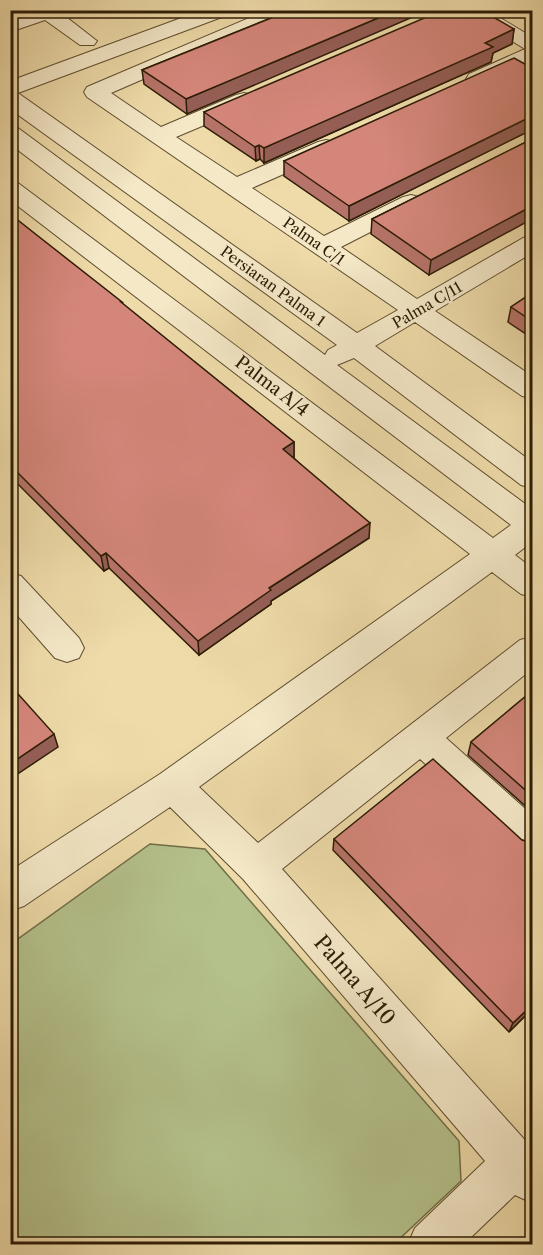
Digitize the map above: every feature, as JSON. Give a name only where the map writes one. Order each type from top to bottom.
[{"type":"street","points":[[21,64],[168,10]]},
{"type":"street","points":[[10,89],[223,10]]},
{"type":"street","name":"Palma C/1","points":[[286,10],[95,92],[237,186],[322,247],[532,389]]},
{"type":"street","points":[[472,10],[532,45]]},
{"type":"street","points":[[10,26],[48,11],[87,41]]},
{"type":"street","points":[[456,89],[532,54]]},
{"type":"street","points":[[160,135],[258,94]]},
{"type":"street","name":"Persiaran Palma 1","points":[[10,98],[356,346],[532,477]]},
{"type":"street","points":[[10,133],[532,525],[494,555],[173,785],[10,893]]},
{"type":"street","points":[[237,186],[346,138]]},
{"type":"street","name":"Palma A/4","points":[[10,188],[532,585]]},
{"type":"street","points":[[322,247],[427,194]]},
{"type":"street","name":"Palma C/11","points":[[321,366],[529,249]]},
{"type":"street","points":[[10,585],[67,648]]},
{"type":"street","points":[[256,867],[532,650]]},
{"type":"street","points":[[421,737],[532,838]]},
{"type":"street","name":"Palma A/10","points":[[173,785],[256,867],[524,1172]]},
{"type":"street","points":[[431,1245],[524,1172]]},
{"type":"green space","points":[[150,844],[205,849],[459,1141],[461,1181],[394,1244],[11,1244],[11,944]]},
{"type":"building","points":[[291,10],[397,10],[186,99],[142,70]]},
{"type":"building","points":[[443,10],[481,10],[514,29],[485,43],[493,47],[264,148],[259,145],[255,147],[204,112]]},
{"type":"building","points":[[514,58],[532,68],[532,118],[349,206],[284,161]]},
{"type":"building","points":[[532,139],[532,206],[431,260],[372,219]]},
{"type":"building","points":[[10,214],[294,442],[283,449],[370,523],[269,588],[271,590],[198,641],[106,553],[101,556],[10,465]]},
{"type":"building","points":[[532,293],[532,321],[511,307]]},
{"type":"building","points":[[10,685],[54,734],[10,764]]},
{"type":"building","points":[[532,691],[532,796],[471,742]]},
{"type":"building","points":[[433,759],[522,840],[532,843],[532,1005],[513,1023],[334,839]]}]
